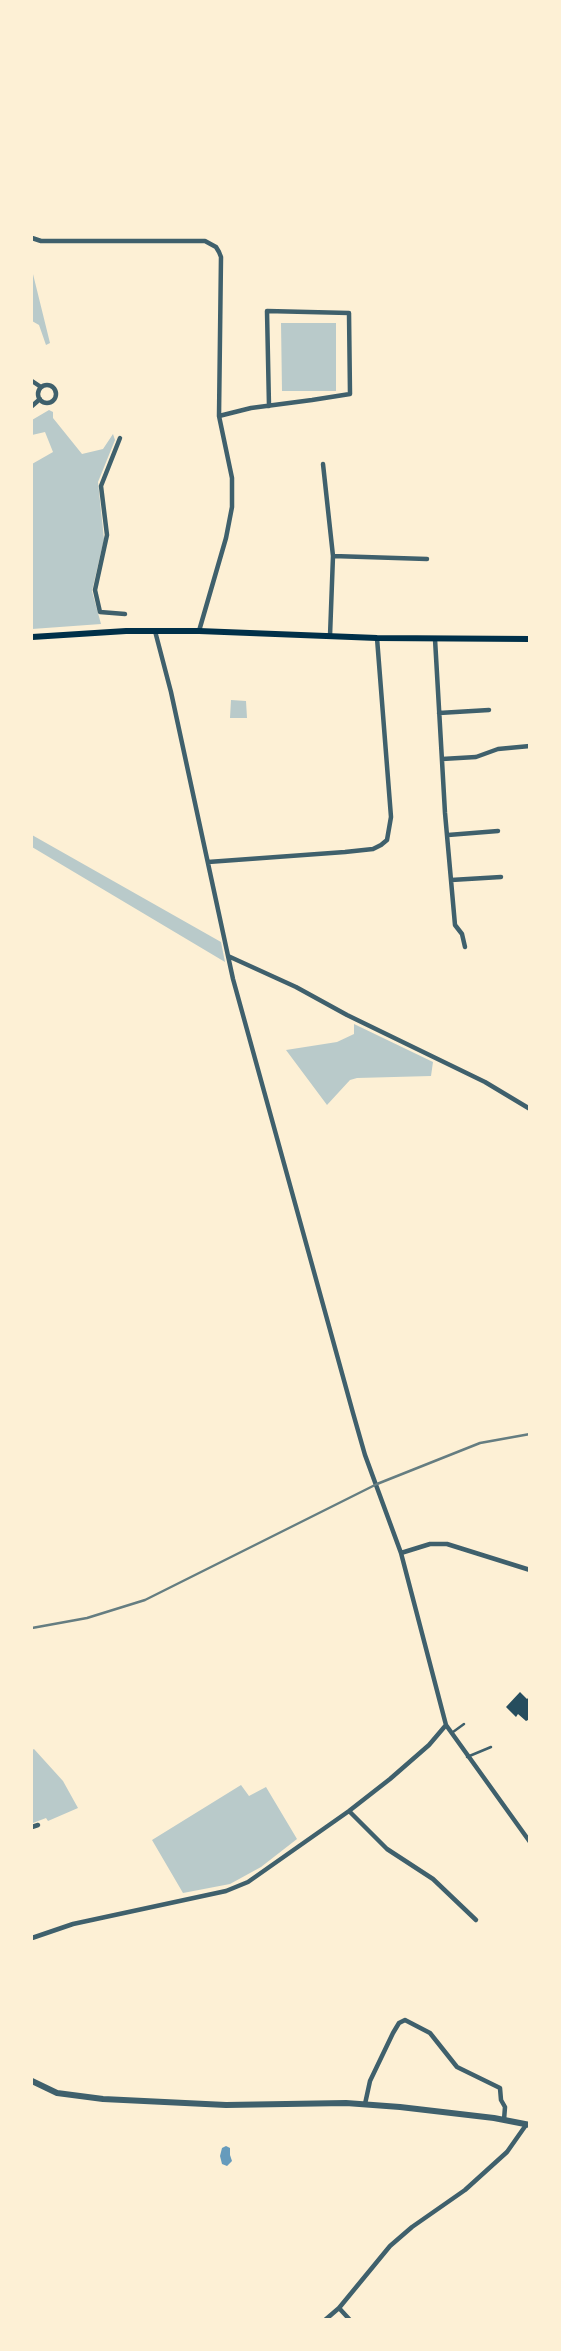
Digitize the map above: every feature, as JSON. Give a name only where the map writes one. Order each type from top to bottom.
[{"type":"main road","points":[[32,637],[199,631],[377,638],[530,639]]},
{"type":"street","points":[[32,238],[41,241],[205,241],[216,247],[221,257],[219,416],[232,478],[232,507],[226,538],[199,631]]},
{"type":"street","points":[[219,416],[350,394],[349,313],[267,312],[269,406]]},
{"type":"street","points":[[32,381],[41,387],[50,386],[56,394],[51,402],[40,399],[38,393],[41,387]]},
{"type":"street","points":[[32,406],[40,399]]},
{"type":"street","points":[[120,438],[101,486],[107,535],[95,590],[100,612],[125,614]]},
{"type":"street","points":[[323,464],[333,556],[330,636]]},
{"type":"street","points":[[333,556],[427,559]]},
{"type":"street","points":[[155,631],[171,692],[228,956],[353,1413],[365,1455],[401,1553],[446,1725],[530,1842]]},
{"type":"street","points":[[208,862],[373,849],[387,840],[391,817],[377,638]]},
{"type":"street","points":[[435,639],[455,925],[462,934],[465,947]]},
{"type":"street","points":[[439,713],[489,710]]},
{"type":"street","points":[[442,759],[477,757],[498,749],[530,746]]},
{"type":"street","points":[[448,835],[498,831]]},
{"type":"street","points":[[451,880],[501,877]]},
{"type":"street","points":[[228,956],[485,1082],[530,1109]]},
{"type":"street","points":[[401,1553],[430,1544],[447,1544],[530,1570]]},
{"type":"street","points":[[32,1938],[73,1924],[236,1887],[255,1877],[349,1811],[416,1758],[446,1725]]},
{"type":"street","points":[[349,1811],[387,1849],[433,1879],[476,1920]]},
{"type":"street","points":[[32,1827],[38,1825]]},
{"type":"street","points":[[365,2105],[370,2081],[393,2033],[399,2023],[405,2020],[430,2033],[457,2067],[501,2090],[500,2100],[505,2107],[503,2120]]},
{"type":"street","points":[[32,2081],[57,2093],[103,2099],[226,2105],[328,2103],[400,2107],[528,2125],[507,2152],[465,2190],[390,2246],[339,2308],[325,2319]]},
{"type":"street","points":[[339,2308],[350,2319]]},
{"type":"lane","points":[[451,1734],[464,1724]]},
{"type":"lane","points":[[467,1757],[491,1747]]},
{"type":"shaded area","points":[[32,270],[50,343],[46,345],[39,325],[32,321]]},
{"type":"shaded area","points":[[281,323],[336,323],[336,391],[282,391]]},
{"type":"shaded area","points":[[49,410],[82,454],[103,449],[113,434],[115,440],[98,482],[104,539],[92,591],[101,624],[32,629],[32,464],[53,452],[45,432],[32,435],[32,420]]},
{"type":"shaded area","points":[[231,700],[246,701],[247,718],[230,718]]},
{"type":"shaded area","points":[[32,835],[221,942],[225,962],[32,847]]},
{"type":"shaded area","points":[[354,1024],[433,1062],[431,1076],[357,1078],[350,1080],[327,1105],[286,1050],[337,1042],[354,1034]]},
{"type":"shaded area","points":[[34,1749],[63,1781],[78,1808],[48,1821],[46,1818],[33,1823],[32,1750]]},
{"type":"shaded area","points":[[241,1785],[249,1796],[266,1787],[297,1839],[261,1867],[230,1884],[183,1893],[152,1840]]},
{"type":"water","points":[[222,2148],[230,2148],[232,2161],[227,2166],[222,2164],[220,2156]]},
{"type":"building","points":[[520,1692],[527,1699],[530,1696],[530,1719],[526,1721],[518,1714],[516,1717],[506,1707]]},
{"type":"railway","points":[[32,1628],[87,1618],[145,1600],[377,1484],[480,1443],[530,1434]]}]
